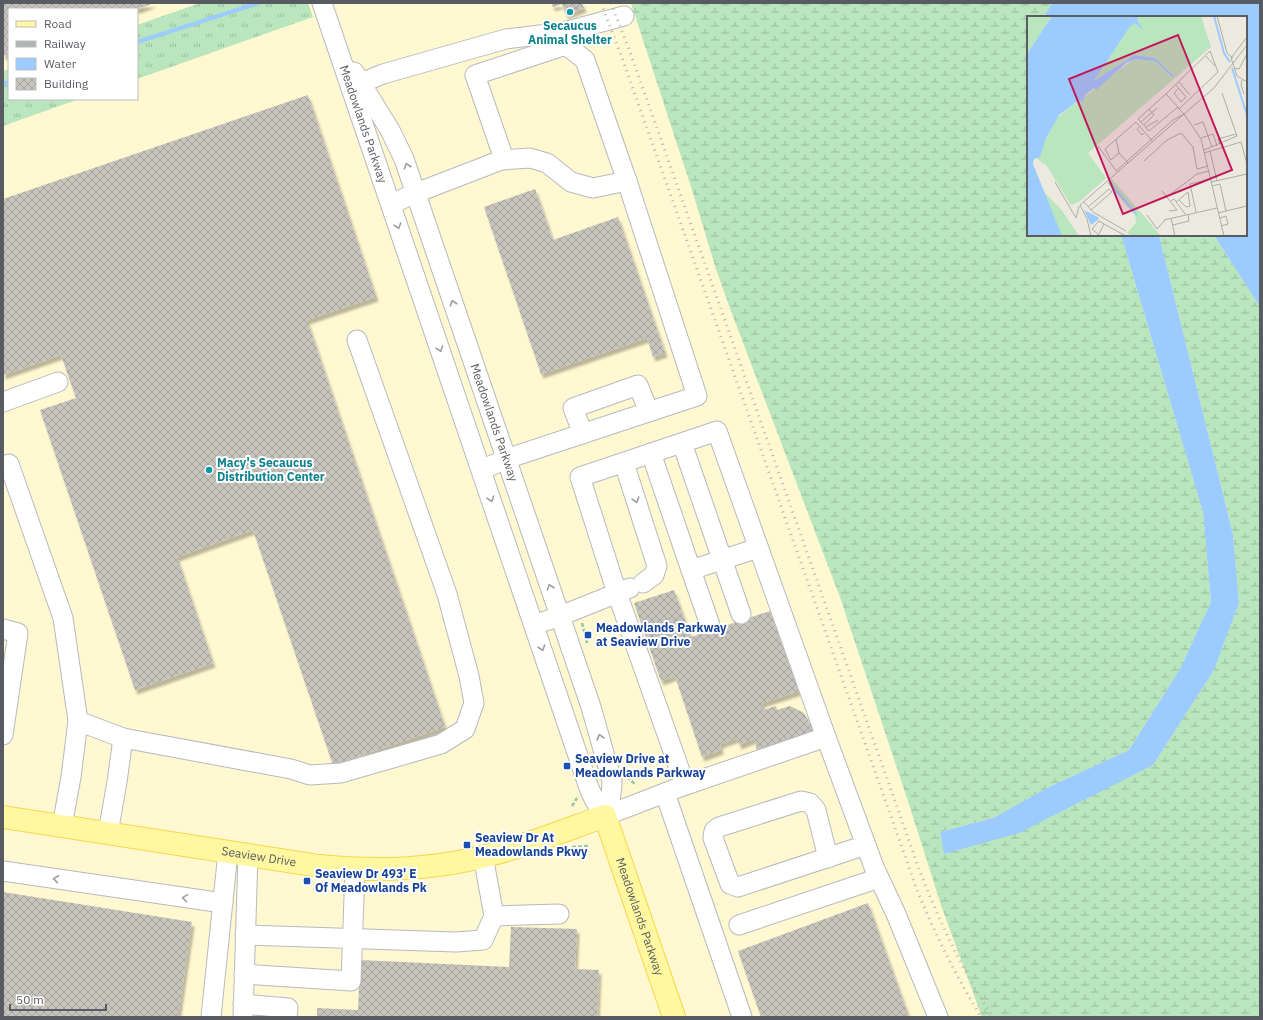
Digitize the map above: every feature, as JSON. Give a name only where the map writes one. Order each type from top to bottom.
[{"type":"main road","name":"Seaview Drive","points":[[3,817],[318,866],[355,869],[394,869],[448,864],[483,856],[535,841],[605,816]]},
{"type":"main road","name":"Meadowlands Parkway","points":[[605,816],[674,1017]]},
{"type":"street","name":"Meadowlands Parkway","points":[[322,3],[589,788],[605,816]]},
{"type":"street","points":[[361,83],[383,74],[506,39],[564,32],[624,16]]},
{"type":"street","name":"Meadowlands Parkway","points":[[336,43],[398,144],[416,193],[591,708],[612,781],[610,805],[605,816]]},
{"type":"street","points":[[481,470],[506,459],[697,396],[627,181],[585,60],[566,45],[474,75],[504,159],[502,160]]},
{"type":"street","points":[[391,204],[502,160],[530,158],[546,163],[571,182],[593,188],[627,181]]},
{"type":"street","points":[[78,721],[123,738],[290,769],[310,775],[341,773],[441,744],[465,729],[474,703],[469,676],[447,594],[357,340]]},
{"type":"street","points":[[3,402],[58,382]]},
{"type":"street","points":[[583,434],[574,408],[638,385],[648,412]]},
{"type":"street","points":[[685,785],[630,588],[580,477],[717,431],[866,846],[896,914],[938,1017]]},
{"type":"street","points":[[682,443],[742,614]]},
{"type":"street","points":[[651,453],[710,625]]},
{"type":"street","points":[[534,625],[630,588],[654,575],[657,566],[624,463]]},
{"type":"street","points":[[9,464],[63,618],[78,721],[71,777],[62,826]]},
{"type":"street","points":[[691,570],[758,548]]},
{"type":"street","points":[[3,629],[18,633],[6,693],[3,735]]},
{"type":"street","points":[[605,816],[685,785],[826,737]]},
{"type":"street","points":[[108,833],[123,738]]},
{"type":"street","points":[[665,793],[742,1017]]},
{"type":"street","points":[[828,858],[816,810],[810,803],[801,801],[719,827],[714,831],[713,838],[730,884],[738,887],[866,846]]},
{"type":"street","points":[[211,1017],[223,903],[238,854]]},
{"type":"street","points":[[238,854],[245,935],[243,1010],[288,1008],[287,1017]]},
{"type":"street","points":[[245,935],[456,942],[483,940],[494,916],[483,856]]},
{"type":"street","points":[[244,974],[351,981],[355,869]]},
{"type":"street","points":[[3,871],[223,903]]},
{"type":"street","points":[[740,925],[879,878]]},
{"type":"street","points":[[494,916],[558,914]]},
{"type":"path","points":[[630,780],[636,785]]},
{"type":"path","points":[[572,806],[577,798]]},
{"type":"path","points":[[571,847],[588,846]]},
{"type":"shaded area","points":[[3,3],[631,3],[693,193],[716,269],[840,597],[941,905],[982,1017],[3,1017]]},
{"type":"green space","points":[[200,3],[308,3],[313,17],[138,79],[138,25]]},
{"type":"green space","points":[[631,3],[1052,3],[1045,16],[1027,16],[1027,236],[1121,236],[1203,512],[1211,602],[1180,669],[1129,750],[1049,787],[993,818],[940,832],[944,854],[1153,765],[1214,670],[1239,603],[1233,535],[1159,236],[1215,236],[1260,307],[1260,1017],[982,1017],[941,905],[840,597],[731,311],[716,269],[693,193]]},
{"type":"green space","points":[[8,69],[8,100],[76,100],[3,126],[3,71]]},
{"type":"water","points":[[1052,3],[1260,3],[1260,307],[1215,236],[1247,236],[1247,16],[1045,16]]},
{"type":"water","points":[[1121,236],[1159,236],[1233,535],[1239,603],[1214,670],[1153,765],[1019,833],[944,854],[940,832],[993,818],[1049,787],[1129,750],[1180,669],[1211,602],[1203,512]]},
{"type":"building","points":[[3,3],[154,3],[138,9],[8,8],[8,54],[3,56]]},
{"type":"building","name":"Secaucus Animal Shelter","points":[[551,3],[582,3],[584,8],[566,15],[562,4],[553,7]]},
{"type":"building","name":"Macy's Secaucus Distribution Center","points":[[308,95],[376,297],[307,320],[445,727],[333,765],[253,530],[177,557],[213,663],[135,690],[40,410],[76,398],[61,355],[3,375],[3,199]]},
{"type":"building","points":[[535,189],[553,240],[618,217],[665,353],[653,357],[647,338],[541,374],[484,207]]},
{"type":"building","points":[[674,590],[691,637],[770,611],[799,691],[762,703],[764,710],[776,706],[777,710],[790,706],[804,713],[814,731],[768,750],[767,746],[757,750],[754,739],[739,745],[737,738],[720,744],[721,750],[702,757],[675,676],[661,681],[634,603]]},
{"type":"building","points":[[3,892],[192,922],[178,1017],[3,1017]]},
{"type":"building","points":[[868,903],[909,1017],[761,1017],[738,951]]},
{"type":"building","points":[[511,927],[577,929],[575,969],[599,970],[597,1017],[317,1017],[317,1008],[358,1010],[360,960],[509,967]]},
{"type":"waterway","points":[[138,42],[259,3]]},
{"type":"waterway","points":[[3,84],[8,82]]},
{"type":"railway","points":[[601,3],[621,55],[917,890],[946,955],[981,1017]]},
{"type":"railway","points":[[611,3],[630,52],[919,869],[952,945],[971,981],[993,1017]]},
{"type":"place","name":"Secaucus Animal Shelter","points":[[570,12]]},
{"type":"place","name":"Macy's Secaucus Distribution Center","points":[[209,470]]},
{"type":"place","name":"Meadowlands Parkway at Seaview Drive","points":[[588,635]]},
{"type":"place","name":"Seaview Drive at Meadowlands Parkway","points":[[567,766]]},
{"type":"place","name":"Seaview Dr At Meadowlands Pkwy","points":[[467,845]]},
{"type":"place","name":"Seaview Dr 493' E Of Meadowlands Pk","points":[[307,881]]}]
